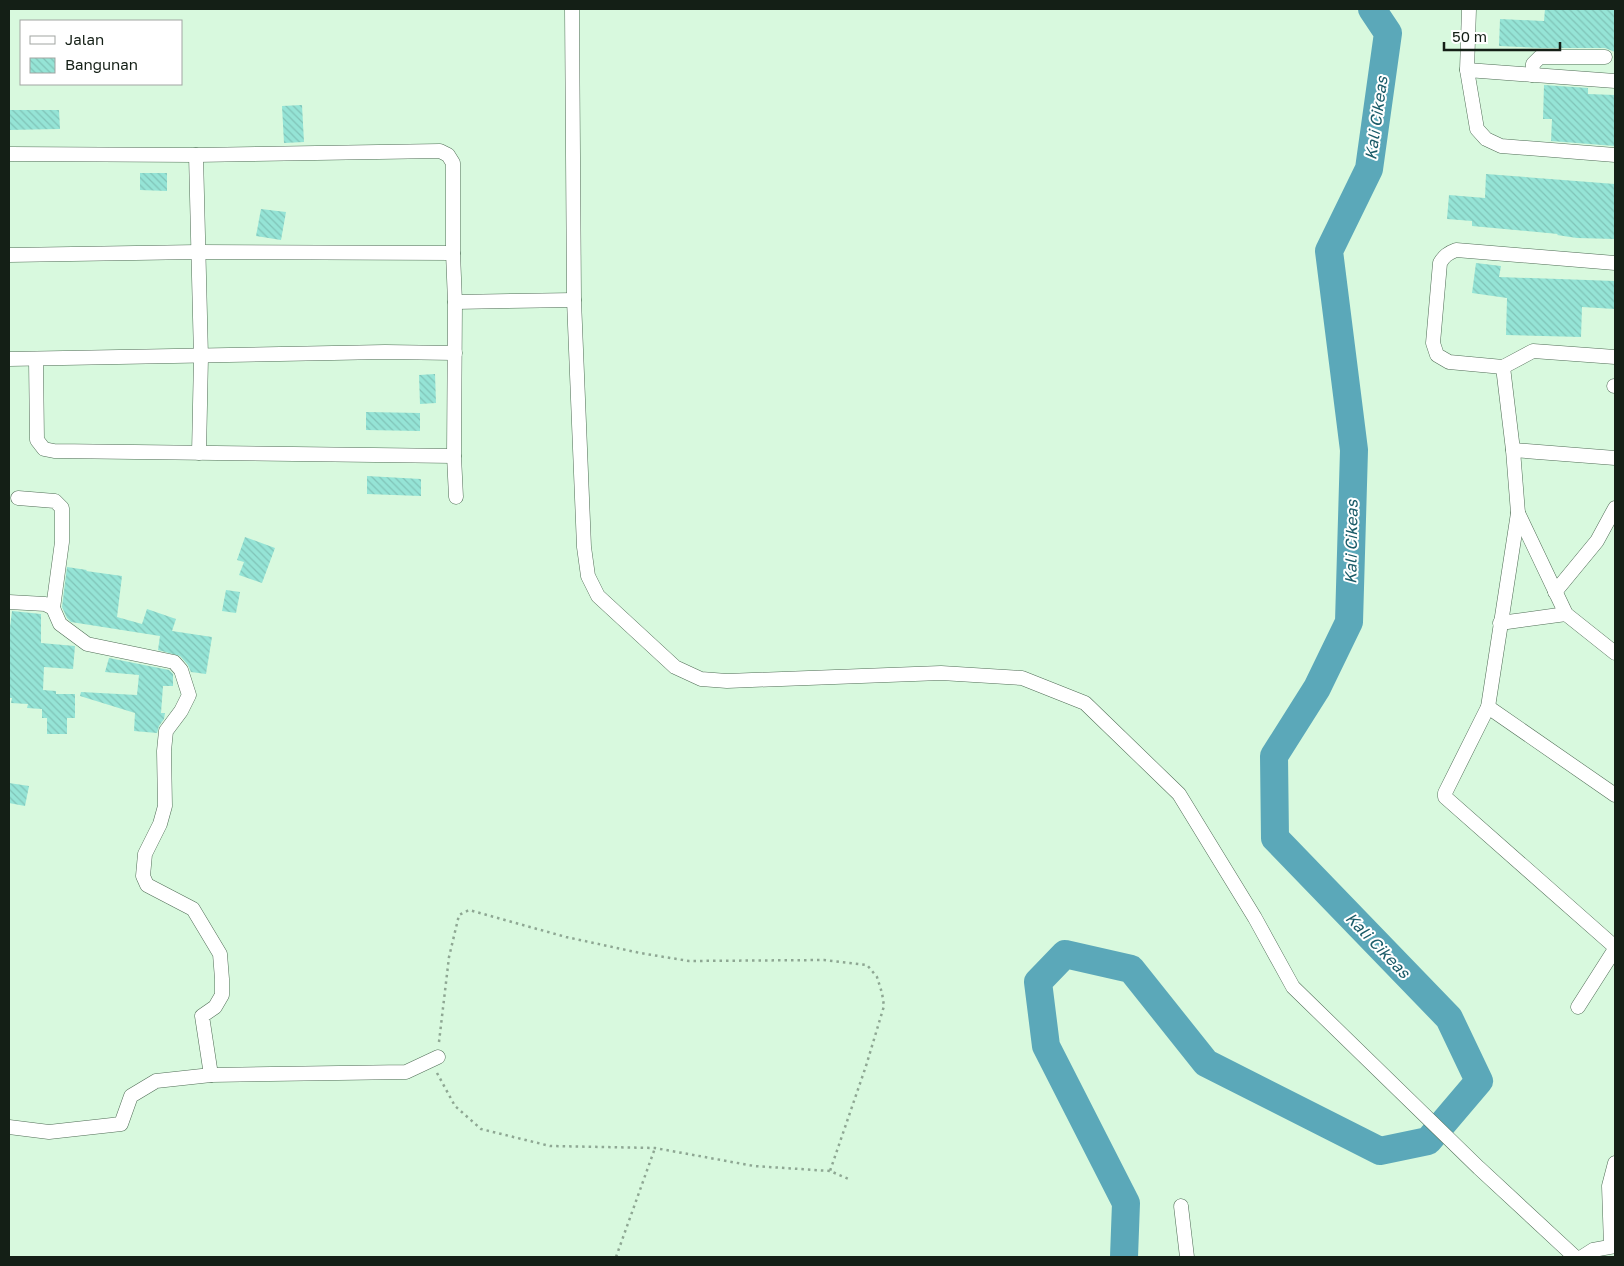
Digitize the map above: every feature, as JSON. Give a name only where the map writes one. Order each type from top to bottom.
[{"type":"street","points":[[572,9],[574,300],[584,546],[588,576],[598,596],[675,667],[701,679],[727,681],[941,674],[1022,678],[1085,703],[1179,794],[1255,918],[1294,987],[1479,1168],[1575,1257]]},
{"type":"street","points":[[1469,9],[1467,70],[1477,129],[1486,139],[1501,146],[1615,155]]},
{"type":"street","points":[[1532,75],[1533,64],[1540,57],[1605,58]]},
{"type":"street","points":[[1467,70],[1615,81]]},
{"type":"street","points":[[9,154],[196,156],[440,151],[448,155],[453,163],[455,302],[454,456],[456,497]]},
{"type":"street","points":[[196,156],[201,357],[199,454]]},
{"type":"street","points":[[1615,263],[1456,250],[1446,255],[1440,263],[1433,343],[1437,355],[1449,362],[1503,367],[1533,351],[1615,356]]},
{"type":"street","points":[[9,255],[198,252],[453,253]]},
{"type":"street","points":[[455,302],[574,300]]},
{"type":"street","points":[[9,359],[201,357],[385,352],[455,353]]},
{"type":"street","points":[[36,360],[36,440],[44,449],[54,451],[199,454],[454,456]]},
{"type":"street","points":[[1503,367],[1518,513],[1488,707],[1445,792],[1445,797],[1615,948],[1578,1007]]},
{"type":"street","points":[[1513,450],[1615,458]]},
{"type":"street","points":[[18,498],[55,501],[62,508],[62,542],[53,608],[60,624],[87,644],[174,662],[181,670],[189,695],[181,712],[166,731],[164,751],[165,806],[160,824],[145,854],[143,876],[147,885],[193,910],[220,954],[222,995],[216,1007],[202,1016],[211,1075]]},
{"type":"street","points":[[1555,592],[1597,541],[1615,508]]},
{"type":"street","points":[[1518,513],[1566,614],[1615,653]]},
{"type":"street","points":[[9,602],[44,604],[53,608]]},
{"type":"street","points":[[1500,623],[1566,614]]},
{"type":"street","points":[[1488,707],[1615,796]]},
{"type":"street","points":[[9,1127],[49,1132],[121,1124],[130,1096],[156,1081],[211,1075],[406,1072],[438,1056]]},
{"type":"street","points":[[1582,1257],[1593,1250],[1613,1246],[1609,1186],[1615,1163]]},
{"type":"street","points":[[1181,1206],[1187,1257]]},
{"type":"path","points":[[830,1171],[866,1066],[884,1006],[877,978],[867,965],[824,960],[689,960],[640,953],[566,937],[469,910],[458,915],[449,957],[437,1075],[455,1106],[481,1129],[550,1146],[655,1148],[754,1166],[830,1171],[851,1180]]},
{"type":"path","points":[[616,1257],[655,1148]]},
{"type":"building","points":[[1545,9],[1615,9],[1615,52],[1605,48],[1499,46],[1500,19],[1544,21]]},
{"type":"building","points":[[1544,85],[1588,88],[1588,94],[1615,95],[1615,146],[1551,141],[1552,119],[1543,119]]},
{"type":"building","points":[[302,105],[304,142],[284,143],[282,106]]},
{"type":"building","points":[[9,110],[59,110],[60,129],[9,130]]},
{"type":"building","points":[[140,173],[167,173],[167,191],[140,190]]},
{"type":"building","points":[[1486,174],[1615,184],[1615,239],[1577,238],[1558,234],[1472,226],[1472,221],[1447,219],[1449,195],[1485,198]]},
{"type":"building","points":[[261,209],[286,212],[281,240],[256,236]]},
{"type":"building","points":[[1476,263],[1501,266],[1499,277],[1615,281],[1615,309],[1582,307],[1581,337],[1506,335],[1507,298],[1472,293]]},
{"type":"building","points":[[435,374],[436,403],[420,404],[419,375]]},
{"type":"building","points":[[366,412],[420,413],[420,431],[366,430]]},
{"type":"building","points":[[367,476],[421,479],[421,496],[367,494]]},
{"type":"building","points":[[245,537],[275,548],[262,583],[239,575],[244,562],[237,560]]},
{"type":"building","points":[[67,567],[122,576],[117,617],[142,624],[147,609],[176,619],[172,631],[212,637],[206,674],[191,672],[180,656],[158,650],[160,636],[71,622],[62,607]]},
{"type":"building","points":[[226,590],[240,592],[236,613],[222,611]]},
{"type":"building","points":[[12,611],[41,614],[41,643],[75,646],[73,669],[44,667],[43,690],[56,691],[56,694],[75,694],[75,718],[67,718],[67,734],[47,734],[47,718],[42,718],[42,709],[27,708],[28,704],[11,703],[12,698],[9,698],[9,636]]},
{"type":"building","points":[[109,658],[169,670],[173,674],[173,686],[163,686],[161,713],[165,713],[157,733],[134,731],[135,713],[80,696],[81,692],[137,695],[139,675],[105,672]]},
{"type":"building","points":[[9,783],[29,786],[25,806],[9,803]]},
{"type":"waterway","name":"Kali Cikeas","points":[[1124,1257],[1126,1203],[1046,1046],[1038,982],[1065,954],[1131,969],[1206,1063],[1380,1151],[1428,1141],[1479,1081],[1449,1018],[1275,838],[1274,756],[1317,688],[1349,622],[1354,450],[1329,251],[1369,169],[1388,33],[1372,9]]}]
